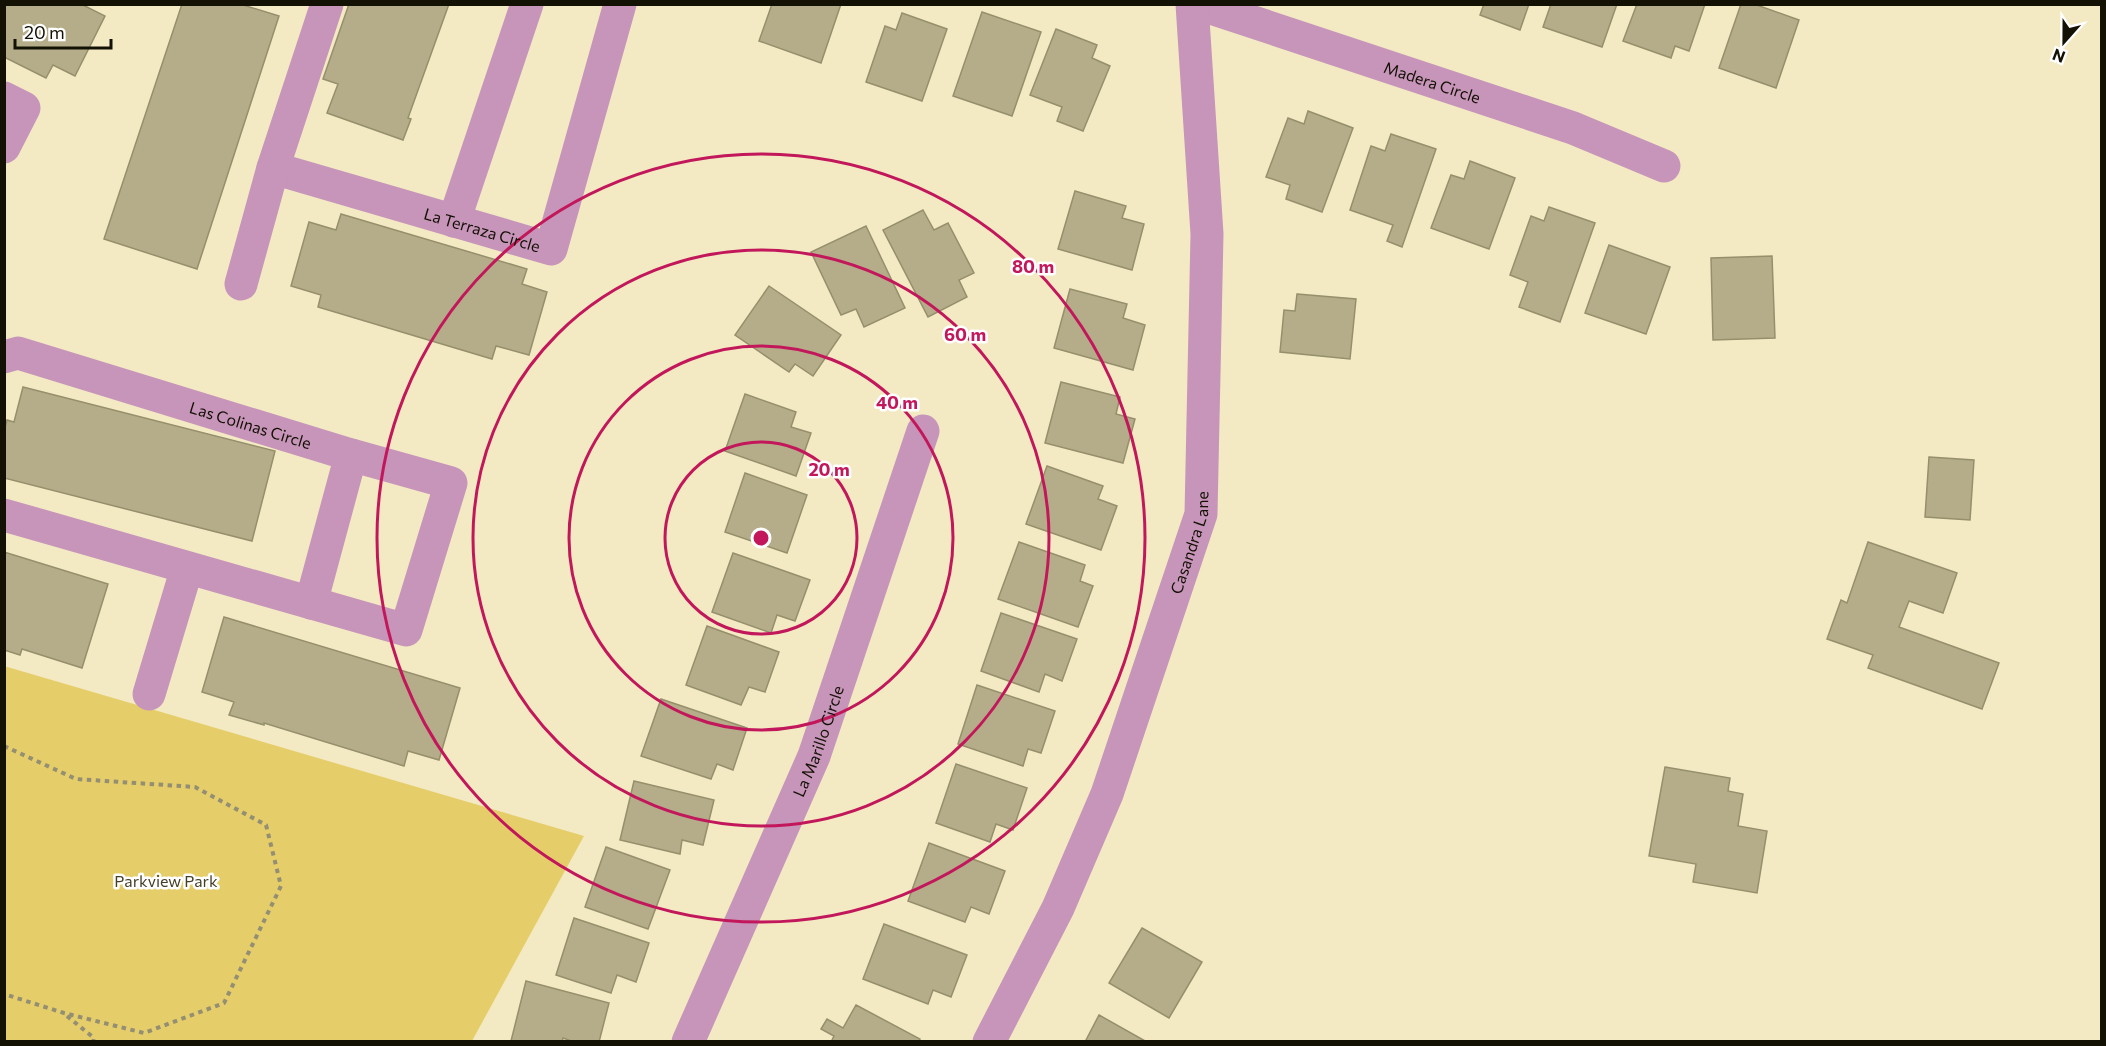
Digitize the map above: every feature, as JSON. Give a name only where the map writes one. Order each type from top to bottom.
[{"type":"street","points":[[240,284],[273,168],[327,4]]},
{"type":"street","points":[[454,221],[527,4]]},
{"type":"street","name":"La Terraza Circle","points":[[273,168],[551,249],[620,4]]},
{"type":"street","name":"Casandra Lane","points":[[989,1041],[1058,909],[1107,794],[1201,514],[1207,234],[1192,4]]},
{"type":"street","name":"Madera Circle","points":[[1199,4],[1573,128],[1664,166]]},
{"type":"street","points":[[4,98],[24,108],[4,147]]},
{"type":"street","name":"Las Colinas Circle","points":[[4,357],[18,353],[450,483],[405,630],[311,603]]},
{"type":"street","name":"La Marillo Circle","points":[[688,1041],[814,756],[923,430]]},
{"type":"street","points":[[4,515],[311,603],[351,455]]},
{"type":"street","points":[[149,694],[187,567]]},
{"type":"path","points":[[4,746],[76,779],[195,787],[266,825],[281,886],[224,1003],[144,1034],[4,994]]},
{"type":"path","points":[[64,1013],[94,1038],[93,1041]]},
{"type":"green space","name":"Parkview Park","points":[[4,666],[584,836],[472,1041],[5,1041]]},
{"type":"building","points":[[4,4],[81,4],[105,16],[75,76],[53,65],[46,78],[4,57]]},
{"type":"building","points":[[182,4],[240,4],[279,16],[197,269],[104,239]]},
{"type":"building","points":[[349,4],[449,4],[408,118],[411,119],[403,140],[327,113],[338,84],[323,79]]},
{"type":"building","points":[[772,4],[841,4],[821,63],[759,41]]},
{"type":"building","points":[[1484,4],[1529,4],[1520,30],[1480,15]]},
{"type":"building","points":[[1551,4],[1617,4],[1602,47],[1543,27]]},
{"type":"building","points":[[1637,4],[1705,4],[1689,51],[1675,46],[1671,58],[1623,41]]},
{"type":"building","points":[[1741,4],[1754,4],[1799,20],[1776,88],[1719,68]]},
{"type":"building","points":[[982,12],[1041,32],[1012,116],[953,96]]},
{"type":"building","points":[[902,13],[947,29],[922,101],[866,82],[885,26],[896,30]]},
{"type":"building","points":[[1056,29],[1097,45],[1092,58],[1110,66],[1083,131],[1057,121],[1062,107],[1030,95]]},
{"type":"building","points":[[1308,111],[1353,128],[1322,212],[1286,199],[1290,185],[1266,177],[1288,118],[1304,124]]},
{"type":"building","points":[[1391,134],[1436,149],[1402,247],[1387,241],[1393,225],[1350,210],[1371,146],[1385,151]]},
{"type":"building","points":[[1470,161],[1515,178],[1489,249],[1431,228],[1451,175],[1464,179]]},
{"type":"building","points":[[1075,191],[1126,206],[1122,218],[1144,224],[1132,270],[1058,249]]},
{"type":"building","points":[[1549,207],[1595,223],[1560,322],[1519,307],[1528,282],[1510,275],[1531,216],[1544,221]]},
{"type":"building","points":[[923,210],[934,230],[948,223],[974,273],[959,280],[967,297],[928,317],[883,230]]},
{"type":"building","points":[[341,214],[527,269],[522,284],[547,292],[529,355],[496,346],[492,359],[318,307],[321,295],[291,286],[309,222],[336,230]]},
{"type":"building","points":[[866,226],[905,308],[864,327],[856,309],[841,315],[811,252]]},
{"type":"building","points":[[1609,245],[1670,267],[1646,334],[1585,313]]},
{"type":"building","points":[[1772,256],[1775,338],[1713,340],[1711,258]]},
{"type":"building","points":[[769,286],[841,335],[813,376],[795,364],[789,372],[735,335]]},
{"type":"building","points":[[1070,289],[1127,304],[1123,318],[1145,325],[1133,370],[1054,348]]},
{"type":"building","points":[[1297,294],[1356,299],[1350,359],[1280,352],[1284,310],[1295,311]]},
{"type":"building","points":[[1061,382],[1120,397],[1116,414],[1135,419],[1123,463],[1045,443]]},
{"type":"building","points":[[23,387],[275,451],[252,541],[4,478],[4,431],[7,420],[14,422]]},
{"type":"building","points":[[745,394],[796,412],[791,427],[811,433],[796,476],[725,451]]},
{"type":"building","points":[[1929,457],[1974,460],[1970,520],[1925,517]]},
{"type":"building","points":[[1047,466],[1103,486],[1098,499],[1117,506],[1101,550],[1026,524]]},
{"type":"building","points":[[745,473],[807,495],[787,553],[725,532]]},
{"type":"building","points":[[1019,542],[1085,565],[1080,581],[1093,586],[1078,627],[998,599]]},
{"type":"building","points":[[1868,542],[1957,573],[1943,613],[1909,601],[1899,627],[1999,663],[1982,709],[1868,668],[1873,655],[1827,639],[1841,600],[1847,603]]},
{"type":"building","points":[[4,552],[108,584],[82,668],[22,649],[20,655],[4,650]]},
{"type":"building","points":[[733,553],[810,580],[795,621],[777,615],[771,633],[712,612]]},
{"type":"building","points":[[1001,613],[1077,639],[1062,681],[1045,674],[1039,692],[981,671]]},
{"type":"building","points":[[224,617],[460,688],[439,760],[408,751],[404,766],[264,723],[264,725],[229,715],[234,702],[202,692]]},
{"type":"building","points":[[707,626],[779,652],[765,692],[749,687],[741,705],[686,685]]},
{"type":"building","points":[[977,685],[1055,711],[1041,753],[1028,749],[1023,766],[958,744]]},
{"type":"building","points":[[661,699],[747,728],[733,770],[717,764],[711,779],[641,756]]},
{"type":"building","points":[[956,764],[1027,788],[1013,830],[996,824],[990,842],[936,823]]},
{"type":"building","points":[[1665,767],[1730,778],[1728,791],[1743,794],[1738,826],[1767,831],[1757,893],[1693,882],[1696,864],[1649,856]]},
{"type":"building","points":[[634,781],[714,800],[703,845],[682,840],[680,854],[620,840]]},
{"type":"building","points":[[929,843],[1005,871],[989,914],[971,907],[965,922],[908,901]]},
{"type":"building","points":[[606,847],[670,870],[648,929],[585,907]]},
{"type":"building","points":[[574,918],[649,943],[636,982],[617,975],[611,993],[556,975]]},
{"type":"building","points":[[884,924],[967,955],[951,997],[933,990],[928,1004],[863,979]]},
{"type":"building","points":[[1142,928],[1202,962],[1169,1018],[1109,983]]},
{"type":"building","points":[[526,981],[609,1003],[599,1042],[574,1042],[563,1038],[562,1042],[511,1041]]},
{"type":"building","points":[[856,1005],[920,1039],[919,1042],[831,1042],[834,1036],[821,1029],[827,1019],[843,1028]]},
{"type":"building","points":[[1099,1015],[1147,1042],[1085,1042]]}]
